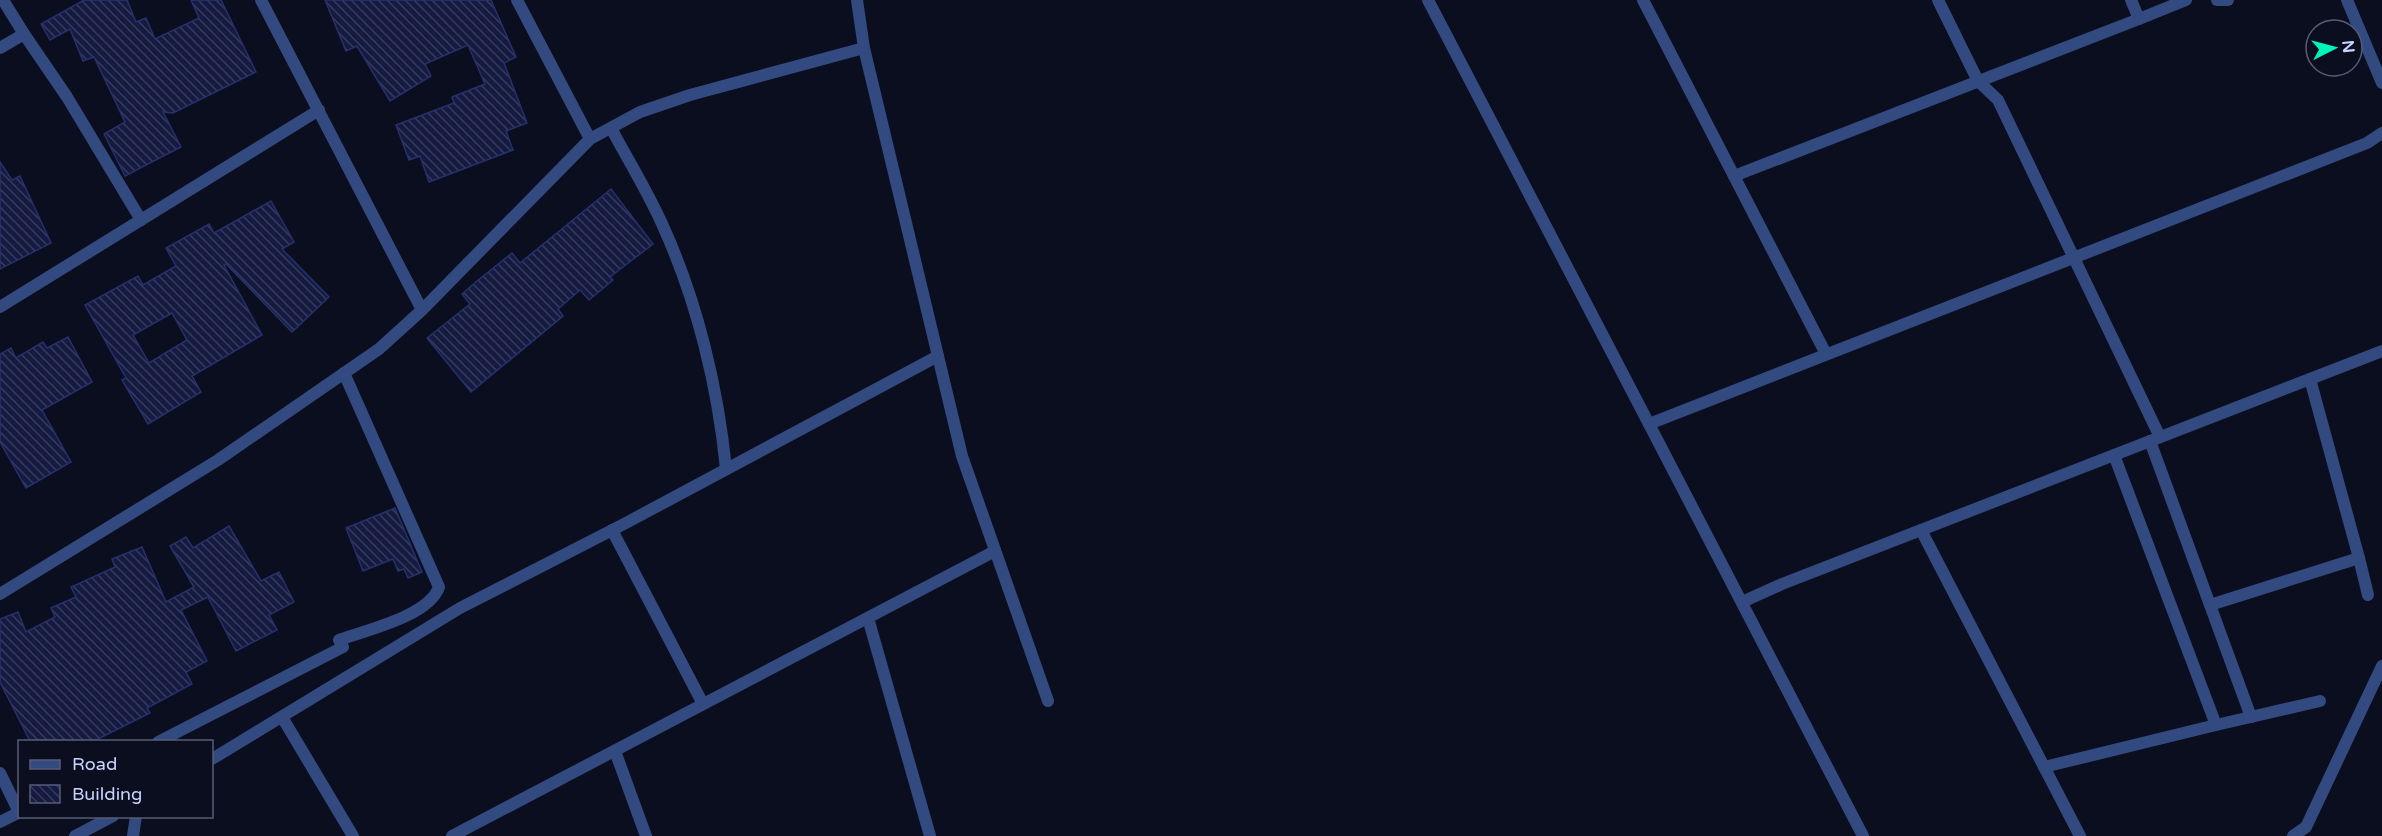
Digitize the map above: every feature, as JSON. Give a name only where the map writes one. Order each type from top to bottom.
[{"type":"street","points":[[3,0],[67,97],[141,220]]},
{"type":"street","points":[[261,0],[422,310]]},
{"type":"street","points":[[517,0],[590,139]]},
{"type":"street","points":[[857,0],[864,48],[962,456],[1048,701]]},
{"type":"street","points":[[1428,0],[1863,836]]},
{"type":"street","points":[[1938,0],[1978,81],[1998,100],[2074,256],[2155,439],[2210,604],[2251,717]]},
{"type":"street","points":[[2131,0],[2139,19]]},
{"type":"street","points":[[1734,176],[2186,0]]},
{"type":"street","points":[[2217,0],[2228,0]]},
{"type":"street","points":[[2347,0],[2382,83]]},
{"type":"street","points":[[1647,1],[1826,354]]},
{"type":"street","points":[[0,48],[24,34]]},
{"type":"street","points":[[0,594],[218,460],[379,349],[422,310],[590,139],[640,112],[690,94],[864,48]]},
{"type":"street","points":[[0,307],[319,110]]},
{"type":"street","points":[[610,128],[663,226],[695,312],[722,422],[726,469]]},
{"type":"street","points":[[1648,424],[2367,143],[2382,133]]},
{"type":"street","points":[[1742,602],[1782,584],[2382,351]]},
{"type":"street","points":[[213,758],[460,608],[612,530],[938,356]]},
{"type":"street","points":[[160,740],[343,647],[339,640],[413,613],[435,598],[439,587],[344,373]]},
{"type":"street","points":[[2310,379],[2368,595]]},
{"type":"street","points":[[2114,455],[2217,725]]},
{"type":"street","points":[[612,530],[703,704]]},
{"type":"street","points":[[1921,530],[2080,836]]},
{"type":"street","points":[[452,836],[995,552]]},
{"type":"street","points":[[2210,604],[2359,558]]},
{"type":"street","points":[[868,618],[930,836]]},
{"type":"street","points":[[2293,836],[2306,827],[2382,666]]},
{"type":"street","points":[[2044,767],[2320,701]]},
{"type":"street","points":[[282,717],[353,836]]},
{"type":"street","points":[[615,751],[646,836]]},
{"type":"street","points":[[0,773],[18,810]]},
{"type":"street","points":[[0,822],[18,813]]},
{"type":"street","points":[[75,836],[109,818]]},
{"type":"street","points":[[133,836],[136,818]]},
{"type":"building","points":[[84,0],[127,0],[136,22],[146,18],[155,39],[199,18],[191,0],[221,0],[256,72],[173,113],[163,112],[181,147],[125,176],[104,134],[125,122],[94,57],[83,61],[70,29],[50,40],[41,24]]},
{"type":"building","points":[[325,0],[491,0],[516,57],[504,63],[527,123],[506,131],[513,150],[429,182],[420,156],[409,160],[396,125],[454,103],[452,97],[485,84],[468,45],[425,64],[431,76],[390,101],[357,46],[346,51]]},
{"type":"building","points":[[0,162],[12,180],[20,176],[51,243],[0,269]]},
{"type":"building","points":[[611,189],[653,244],[610,277],[613,280],[589,300],[580,290],[558,309],[563,316],[471,392],[427,338],[470,304],[462,294],[477,281],[512,253],[520,263]]},
{"type":"building","points":[[271,201],[294,242],[282,249],[329,297],[292,332],[226,264],[224,265],[262,335],[192,376],[201,392],[148,424],[122,380],[126,378],[85,305],[138,276],[143,285],[176,266],[166,248],[209,224],[214,233]],"holes":[[[172,313],[187,340],[149,363],[133,335]]]},
{"type":"building","points":[[68,337],[92,382],[42,410],[71,462],[26,488],[0,442],[0,354],[11,348],[16,358],[43,342],[47,348]]},
{"type":"building","points":[[395,508],[422,572],[408,578],[404,569],[398,571],[393,559],[363,571],[346,528]]},
{"type":"building","points":[[229,526],[261,581],[279,572],[294,602],[269,615],[277,630],[236,651],[208,597],[181,610],[207,661],[186,672],[192,684],[147,708],[150,713],[96,740],[29,740],[0,682],[0,619],[18,612],[26,632],[55,617],[51,608],[76,597],[71,587],[115,567],[112,559],[142,547],[166,602],[194,587],[170,546],[186,537],[193,548]]}]
